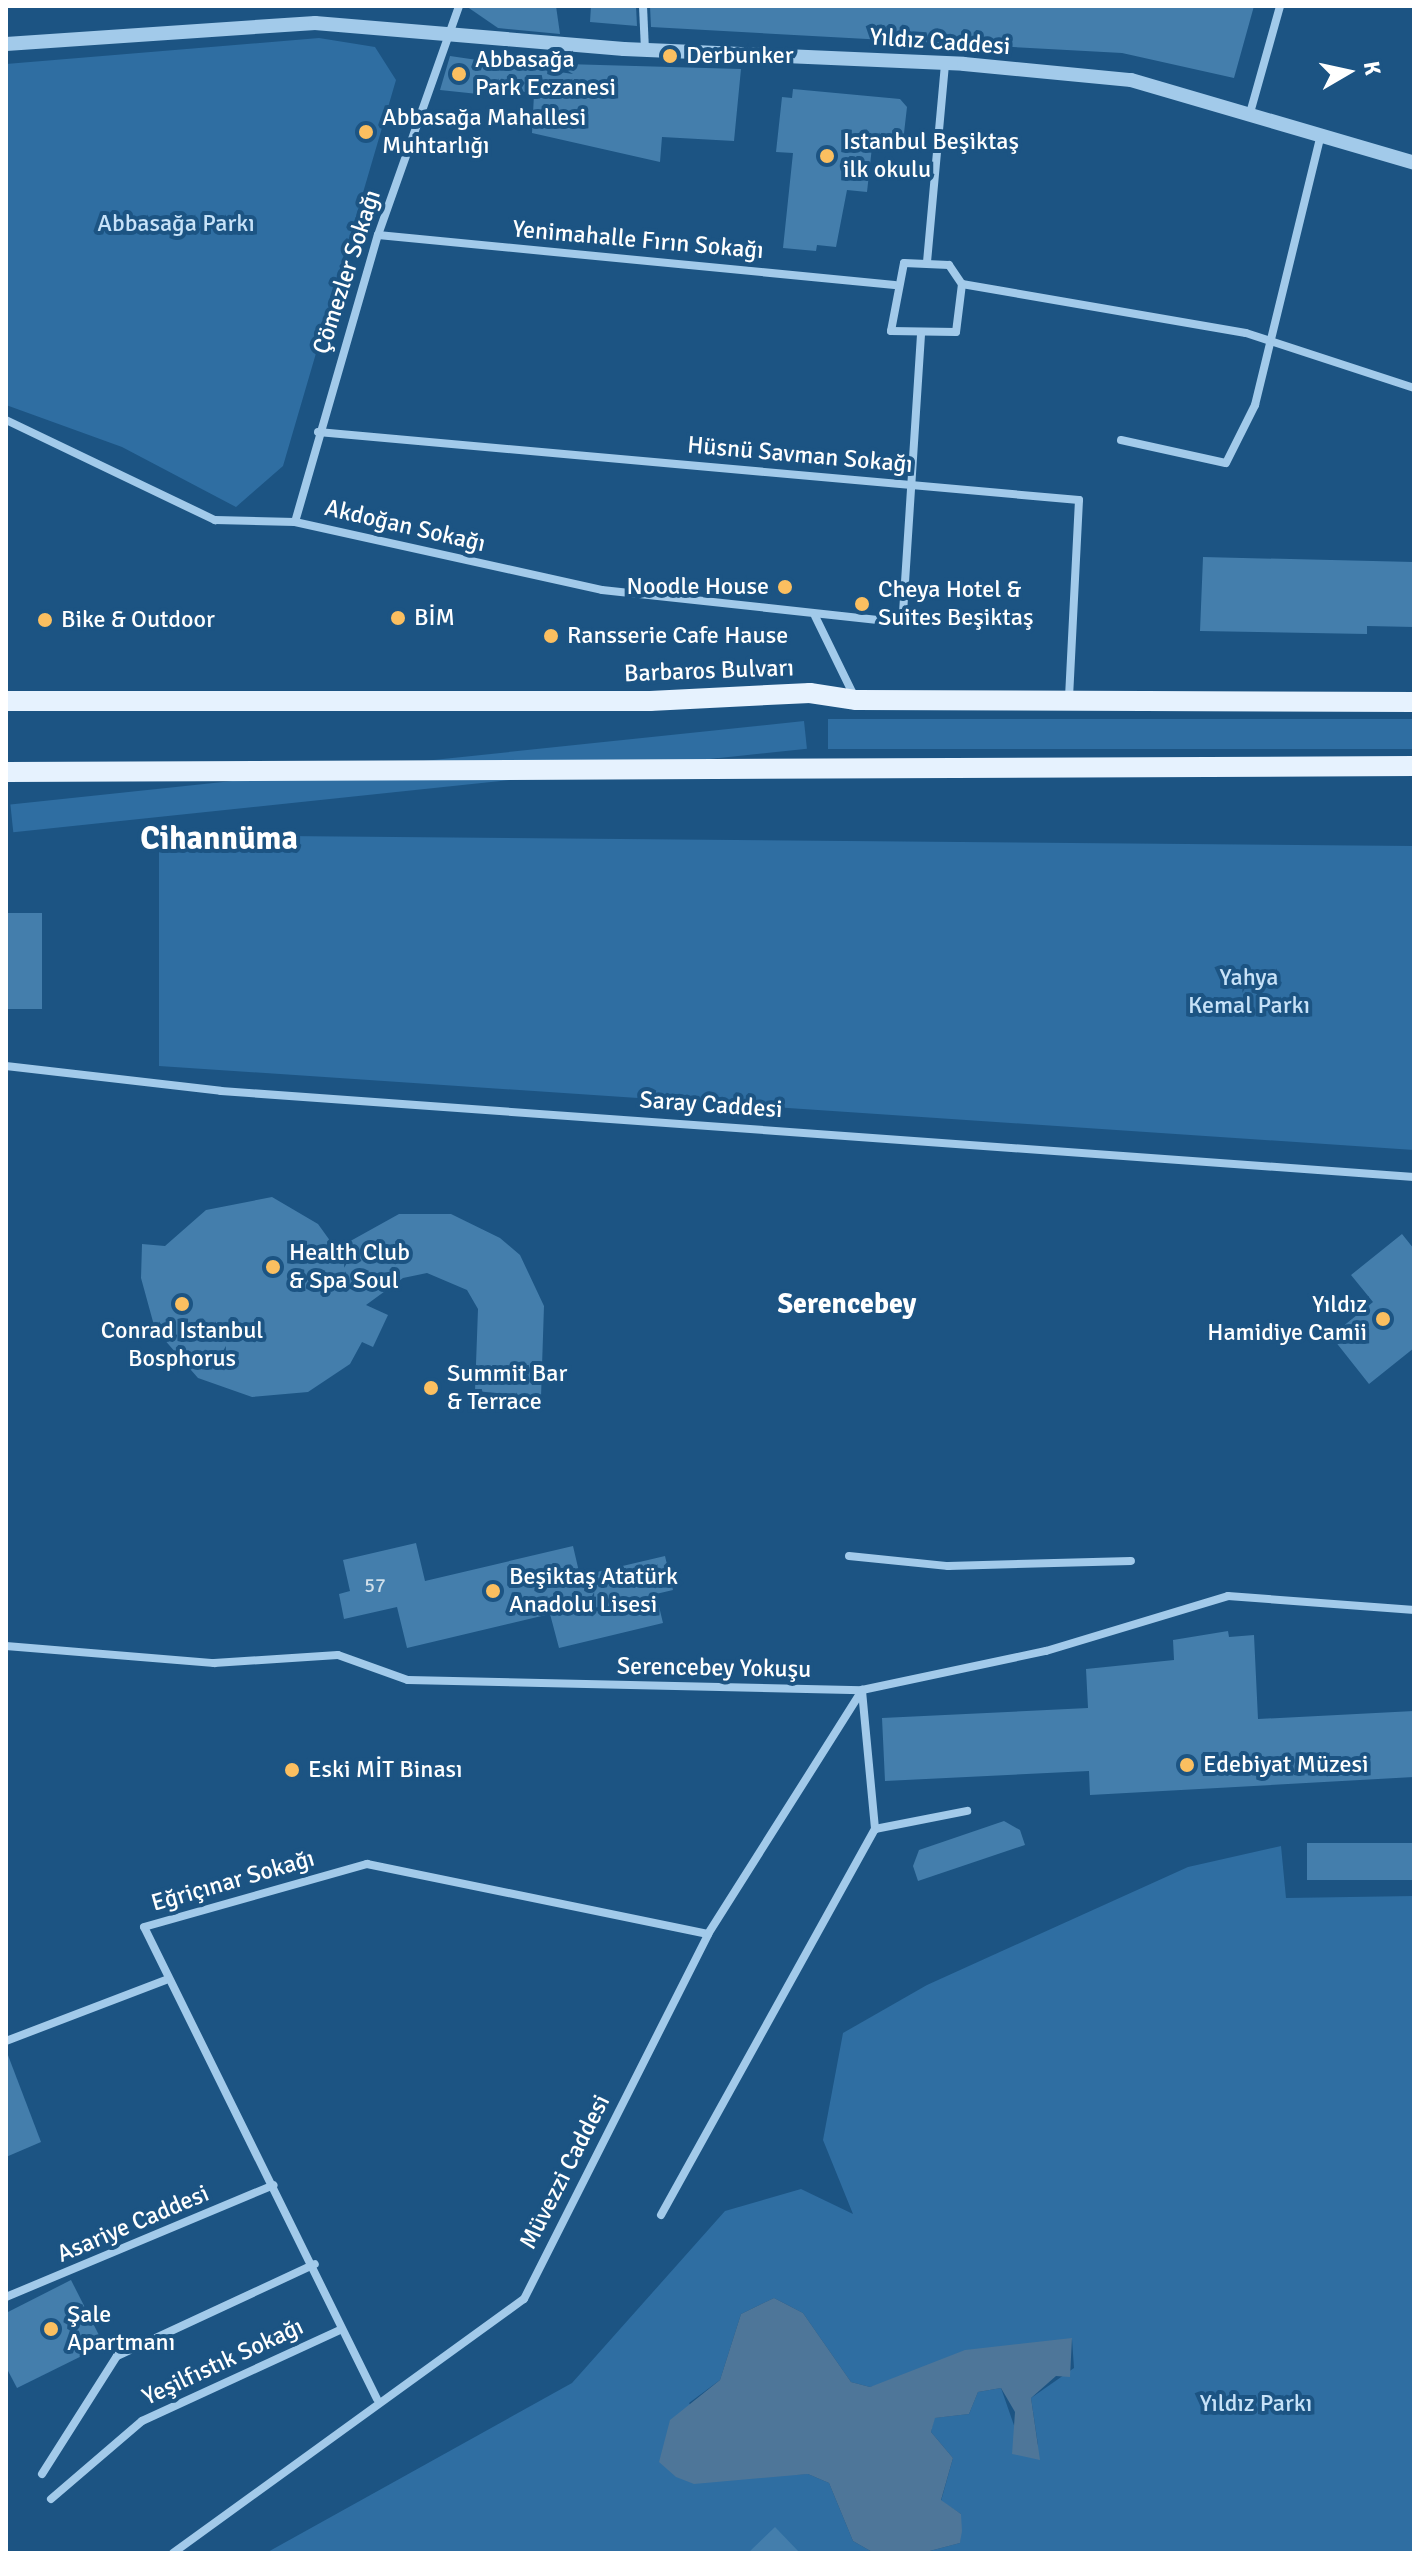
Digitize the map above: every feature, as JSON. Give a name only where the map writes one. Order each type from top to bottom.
[{"type":"main road","name":"Barbaros Bulvarı","points":[[6,701],[650,701],[810,693],[856,700],[1414,702]]},
{"type":"main road","points":[[6,772],[1414,766]]},
{"type":"street","name":"Çömezler Sokağı","points":[[295,522],[318,432],[378,235],[451,38],[459,6]]},
{"type":"street","points":[[643,6],[645,50]]},
{"type":"street","points":[[1250,113],[1280,6]]},
{"type":"street","name":"Yıldız Caddesi","points":[[6,44],[315,23],[451,38],[945,64],[1131,80],[1414,163]]},
{"type":"street","points":[[927,262],[945,64]]},
{"type":"street","points":[[1121,440],[1226,463],[1255,405],[1321,134]]},
{"type":"street","name":"Yenimahalle Fırın Sokağı","points":[[378,235],[895,285]]},
{"type":"street","points":[[904,263],[949,265],[962,284],[956,332],[891,331],[895,285],[904,263]]},
{"type":"street","points":[[962,284],[1269,340],[1414,388]]},
{"type":"street","points":[[912,485],[921,333]]},
{"type":"street","name":"Akdoğan Sokağı","points":[[6,420],[215,520],[295,522],[602,590],[815,616],[889,621],[903,613],[912,485]]},
{"type":"street","name":"Hüsnü Savman Sokağı","points":[[318,432],[1079,500],[1069,699]]},
{"type":"street","points":[[815,616],[856,700]]},
{"type":"street","name":"Saray Caddesi","points":[[6,1066],[221,1091],[1414,1177]]},
{"type":"street","points":[[849,1556],[948,1566],[1131,1561]]},
{"type":"street","name":"Serencebey Yokuşu","points":[[6,1646],[214,1663],[338,1655],[408,1680],[862,1690],[1046,1651],[1228,1596],[1414,1610]]},
{"type":"street","points":[[661,2215],[875,1829],[862,1690]]},
{"type":"street","name":"Müvezzi Caddesi","points":[[173,2553],[377,2399],[524,2299],[708,1934],[862,1690]]},
{"type":"street","points":[[875,1829],[967,1811]]},
{"type":"street","name":"Eğriçınar Sokağı","points":[[377,2399],[342,2329],[315,2264],[166,1980],[144,1927],[367,1864],[708,1934]]},
{"type":"street","points":[[6,2041],[166,1980]]},
{"type":"street","name":"Asariye Caddesi","points":[[6,2297],[274,2185]]},
{"type":"street","points":[[42,2474],[117,2356],[315,2264]]},
{"type":"street","name":"Yeşilfıstık Sokağı","points":[[51,2499],[142,2421],[342,2329]]},
{"type":"green space","name":"Abbasağa Parkı","points":[[319,38],[375,47],[396,80],[283,466],[236,507],[122,447],[6,405],[6,64]]},
{"type":"green space","points":[[828,719],[1414,719],[1414,749],[828,749]]},
{"type":"green space","points":[[804,721],[807,749],[13,832],[10,804]]},
{"type":"green space","name":"Yahya Kemal Parkı","points":[[159,835],[1414,846],[1414,1150],[159,1066]]},
{"type":"green space","name":"Yıldız Parkı","points":[[1281,1846],[1286,1898],[1414,1896],[1414,2553],[922,2553],[960,2543],[961,2514],[941,2501],[953,2458],[931,2432],[934,2418],[969,2414],[978,2392],[1001,2388],[1017,2434],[1038,2445],[1031,2398],[1074,2368],[1072,2339],[870,2387],[851,2382],[803,2313],[774,2298],[741,2314],[720,2380],[689,2403],[737,2477],[808,2474],[829,2483],[853,2541],[874,2553],[266,2553],[572,2383],[725,2211],[801,2189],[853,2214],[823,2140],[843,2033],[927,1985],[1188,1867]]},
{"type":"shaded area","points":[[774,2298],[803,2313],[851,2382],[870,2387],[965,2350],[1072,2338],[1070,2377],[1056,2376],[1031,2398],[1040,2460],[1012,2454],[1015,2412],[1001,2388],[978,2392],[969,2414],[935,2418],[931,2432],[953,2458],[941,2500],[961,2514],[962,2531],[960,2543],[922,2553],[874,2553],[853,2541],[829,2483],[808,2474],[694,2484],[676,2477],[659,2462],[670,2420],[720,2380],[741,2314]]},
{"type":"building","points":[[466,6],[556,6],[560,34],[498,28]]},
{"type":"building","points":[[591,6],[636,6],[637,26],[590,22]]},
{"type":"building","points":[[650,6],[1254,6],[1234,78],[1122,53],[651,27]]},
{"type":"building","points":[[537,52],[563,54],[565,64],[741,69],[734,141],[662,137],[660,162],[532,133],[534,94],[478,84],[478,94],[440,90],[450,56],[573,74]]},
{"type":"building","points":[[793,89],[900,99],[907,107],[903,142],[873,138],[867,192],[847,190],[836,247],[817,245],[816,251],[783,248],[793,153],[776,152],[782,97],[792,98]]},
{"type":"building","points":[[1203,557],[1414,562],[1414,627],[1367,626],[1367,634],[1200,631]]},
{"type":"building","points":[[6,913],[42,913],[42,1009],[6,1009]]},
{"type":"building","name":"Conrad Istanbul Bosphorus","points":[[272,1197],[318,1224],[336,1249],[399,1214],[451,1214],[500,1238],[520,1255],[544,1306],[541,1397],[475,1391],[478,1309],[467,1290],[427,1273],[403,1278],[366,1305],[388,1315],[373,1347],[362,1342],[350,1364],[308,1392],[252,1397],[198,1378],[155,1329],[141,1278],[142,1244],[165,1246],[206,1210]]},
{"type":"building","name":"Yıldız Hamidiye Camii","points":[[1402,1234],[1414,1249],[1414,1348],[1369,1384],[1331,1336],[1373,1302],[1351,1275]]},
{"type":"building","name":"Beşiktaş Atatürk Anadolu Lisesi","points":[[416,1543],[425,1581],[573,1546],[580,1576],[665,1556],[673,1590],[656,1594],[663,1623],[559,1648],[550,1614],[407,1648],[397,1607],[344,1619],[339,1594],[350,1591],[343,1560]]},
{"type":"building","points":[[1228,1631],[1229,1637],[1254,1635],[1258,1719],[1414,1711],[1414,1777],[1090,1795],[1089,1771],[885,1781],[882,1718],[1088,1708],[1086,1669],[1174,1660],[1173,1640]]},
{"type":"building","points":[[1004,1821],[1020,1830],[1025,1845],[918,1881],[913,1866],[919,1850]]},
{"type":"building","points":[[1307,1843],[1414,1843],[1414,1880],[1307,1880]]},
{"type":"building","points":[[6,2050],[41,2142],[6,2157]]},
{"type":"building","name":"Şale Apartmanı","points":[[71,2280],[104,2345],[17,2388],[6,2367],[6,2313]]},
{"type":"building","points":[[775,2527],[800,2553],[748,2553]]},
{"type":"place","name":"Derbunker","points":[[670,56]]},
{"type":"place","name":"Abbasağa Park Eczanesi","points":[[459,74]]},
{"type":"place","name":"Abbasağa Mahallesi Muhtarlığı","points":[[366,132]]},
{"type":"place","name":"Istanbul Beşiktaş ilk okulu","points":[[827,156]]},
{"type":"place","name":"Noodle House","points":[[785,587]]},
{"type":"place","name":"Cheya Hotel & Suites Beşiktaş","points":[[862,604]]},
{"type":"place","name":"BİM","points":[[398,618]]},
{"type":"place","name":"Bike & Outdoor","points":[[45,620]]},
{"type":"place","name":"Ransserie Cafe Hause","points":[[551,636]]},
{"type":"place","name":"Health Club & Spa Soul","points":[[273,1267]]},
{"type":"place","name":"Conrad Istanbul Bosphorus","points":[[182,1304]]},
{"type":"place","name":"Yıldız Hamidiye Camii","points":[[1383,1319]]},
{"type":"place","name":"Summit Bar & Terrace","points":[[431,1388]]},
{"type":"place","name":"Beşiktaş Atatürk Anadolu Lisesi","points":[[493,1591]]},
{"type":"place","name":"Edebiyat Müzesi","points":[[1187,1765]]},
{"type":"place","name":"Eski MİT Binası","points":[[292,1770]]},
{"type":"place","name":"Şale Apartmanı","points":[[51,2329]]},
{"type":"district","name":"Cihannüma","points":[[219,839]]},
{"type":"district","name":"Serencebey","points":[[847,1304]]}]
